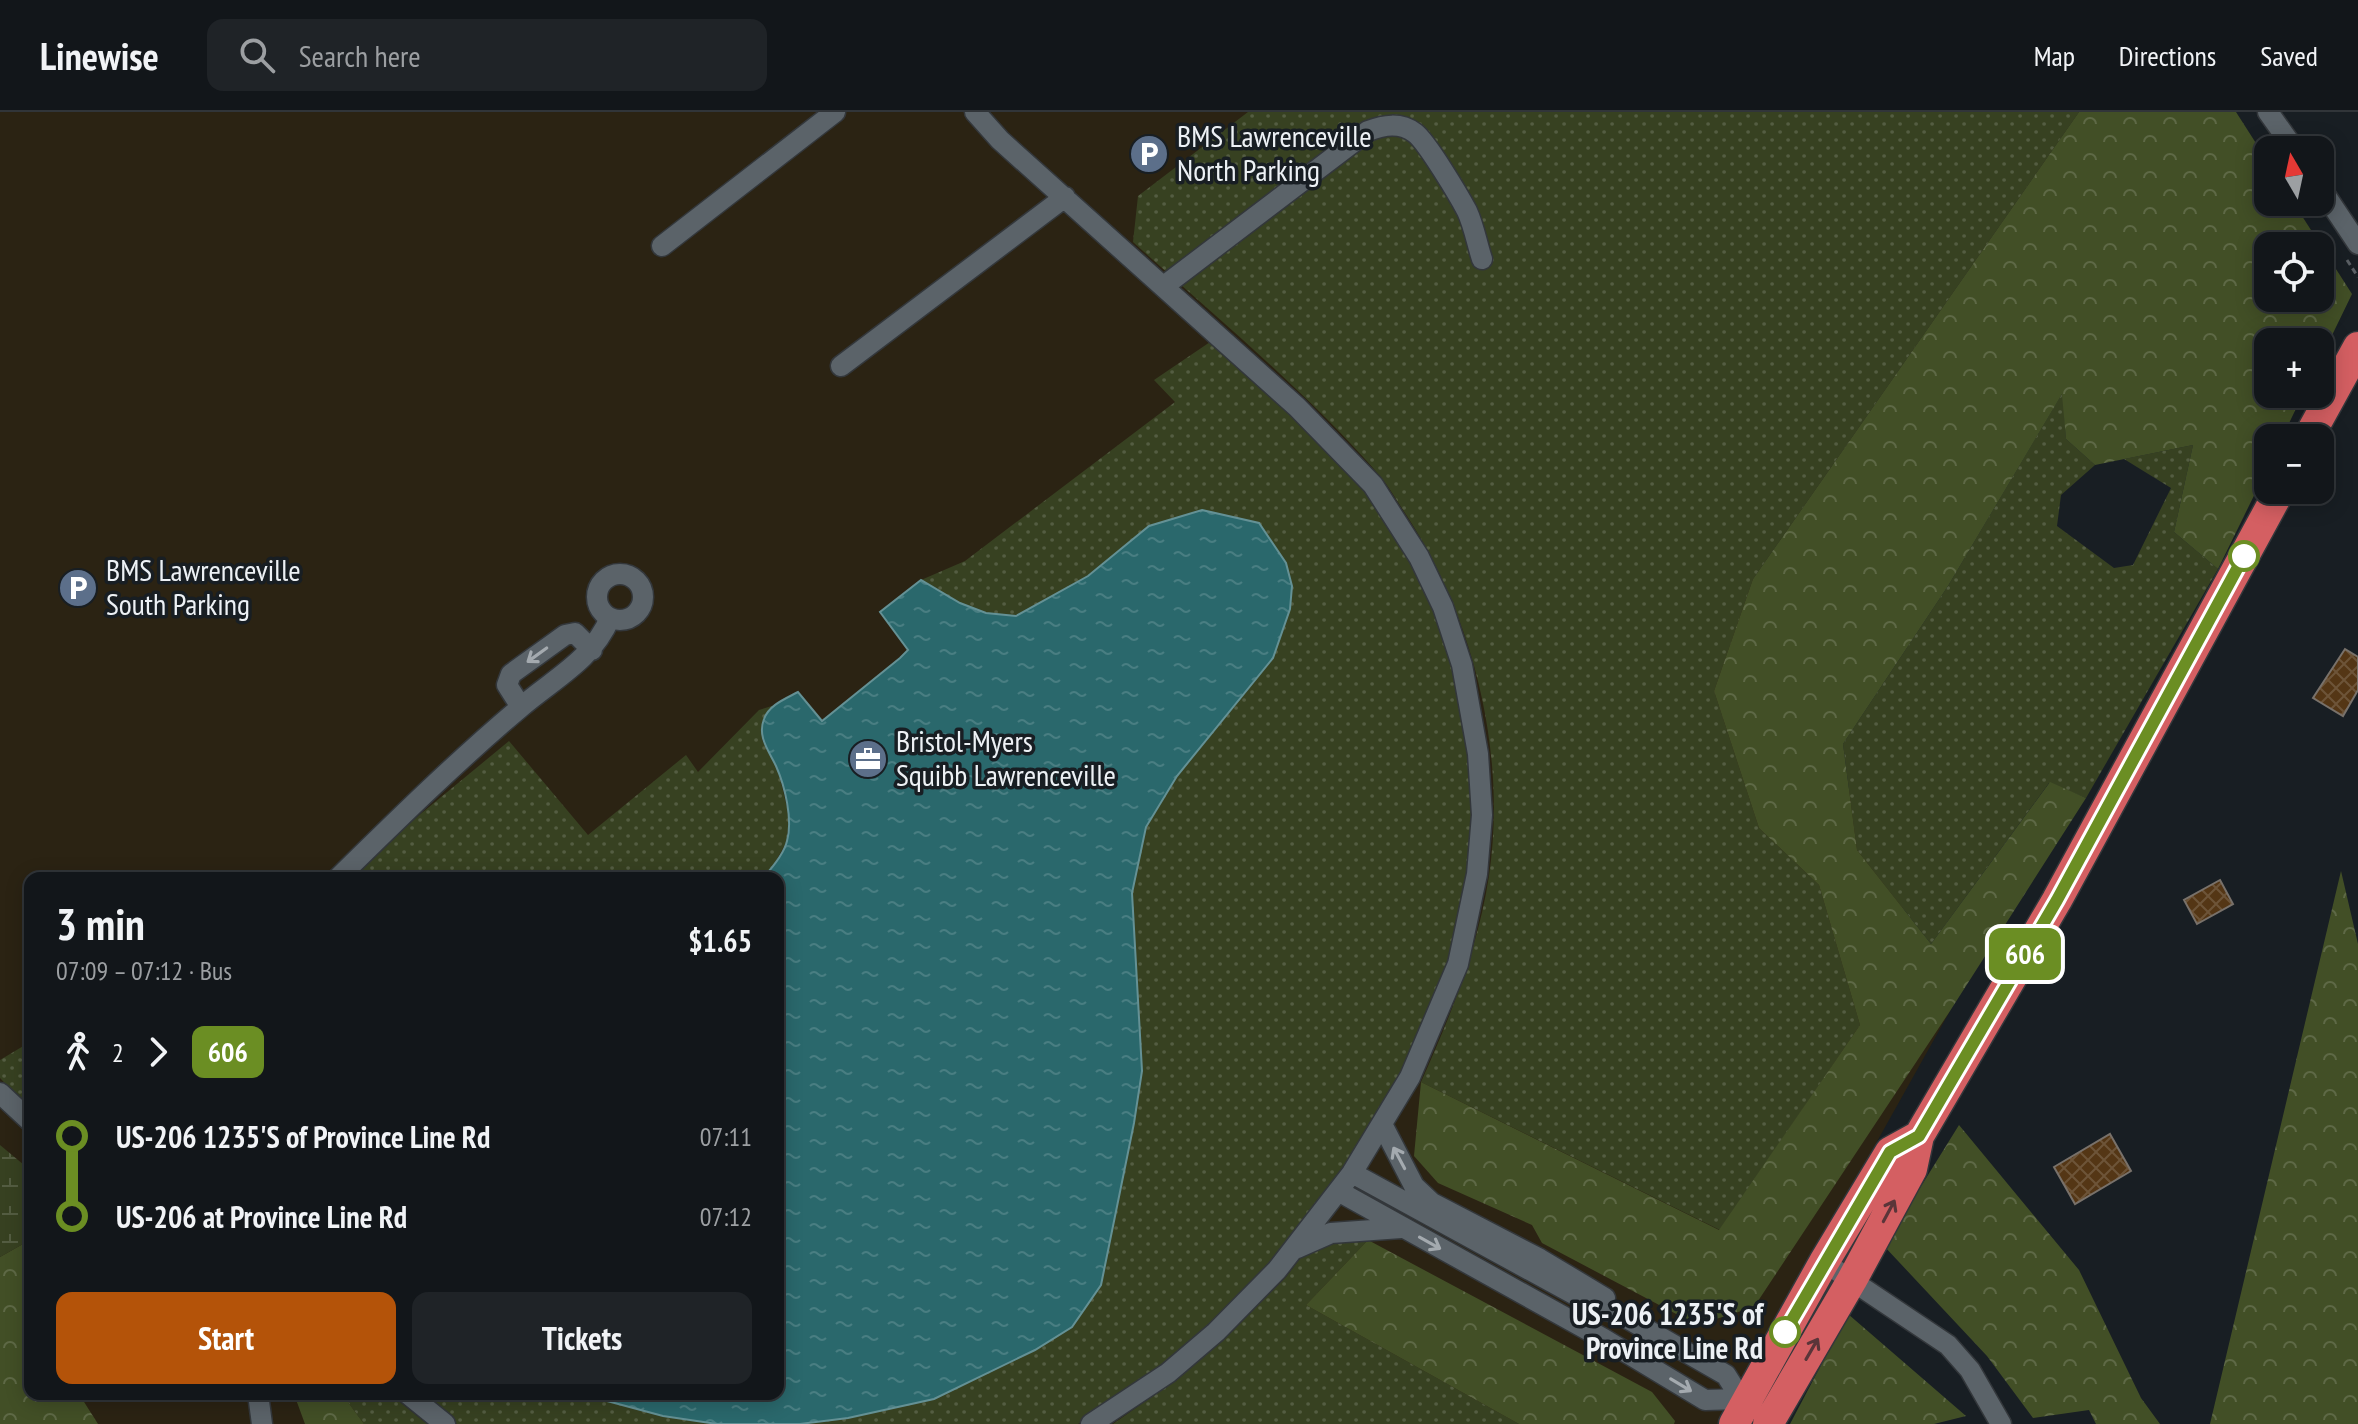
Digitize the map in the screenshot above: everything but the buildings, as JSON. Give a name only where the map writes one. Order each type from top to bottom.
[{"type":"highway","points":[[2318,424],[2348,380],[2358,347]]},
{"type":"highway","points":[[1752,1413],[1852,1280],[1912,1169],[1919,1136],[2057,900],[2272,504]]},
{"type":"highway","points":[[1752,1413],[1824,1262],[1890,1152],[1919,1136]]},
{"type":"street","points":[[662,246],[835,112]]},
{"type":"street","points":[[975,112],[1000,140],[1297,407],[1373,485],[1419,557],[1443,607],[1462,665],[1478,754],[1482,815],[1477,874],[1458,964],[1410,1077],[1352,1173],[1277,1270],[1216,1332],[1168,1373],[1091,1424]]},
{"type":"street","points":[[2268,112],[2285,136]]},
{"type":"street","points":[[1164,286],[1368,131],[1383,125],[1400,126],[1421,140],[1467,213],[1482,259]]},
{"type":"street","points":[[841,366],[1065,197]]},
{"type":"street","points":[[2334,208],[2358,244]]},
{"type":"street","points":[[344,872],[521,707],[592,650],[603,636],[610,618]]},
{"type":"street","points":[[521,707],[507,685],[511,674],[565,635],[575,633],[592,650]]},
{"type":"street","points":[[0,1093],[24,1115]]},
{"type":"street","points":[[1382,1124],[1414,1186],[1432,1203],[1570,1275],[1609,1300],[1618,1313]]},
{"type":"street","points":[[1352,1173],[1601,1309],[1618,1313],[1726,1375],[1752,1413]]},
{"type":"street","points":[[1338,1191],[1604,1339],[1705,1400],[1752,1413]]},
{"type":"street","points":[[1294,1249],[1331,1233],[1401,1228]]},
{"type":"street","points":[[1459,1259],[1471,1239]]},
{"type":"street","points":[[1824,1262],[1948,1345],[1970,1370],[2001,1424]]},
{"type":"street","points":[[1604,1339],[1618,1313]]},
{"type":"street","points":[[259,1400],[262,1424]]},
{"type":"street","points":[[415,1400],[445,1424]]},
{"type":"shaded area","name":"Bristol-Myers Squibb Lawrenceville","points":[[0,112],[2079,112],[1753,579],[1950,1011],[1719,1424],[0,1424]]},
{"type":"green space","points":[[1248,112],[2079,112],[1753,579],[1714,691],[1759,828],[1819,885],[1860,1025],[1720,1230],[1421,1082],[1462,981],[1478,929],[1489,876],[1493,782],[1489,735],[1467,643],[1451,598],[1430,556],[1380,476],[1322,414],[1133,242],[1138,196]]},
{"type":"green space","points":[[2079,112],[2236,112],[2254,140],[2254,216],[2302,216],[2312,232],[2254,232],[2254,312],[2334,312],[2334,266],[2352,294],[2334,331],[2334,328],[2254,328],[2254,408],[2296,408],[2289,424],[2254,424],[2254,496],[2218,569],[2174,532],[2193,445],[2095,465],[2066,439],[2062,394],[1948,586],[1843,744],[1857,850],[1931,944],[2050,782],[2086,798],[1950,1011],[1754,1307],[1697,1325],[1542,1243],[1532,1225],[1438,1183],[1414,1156],[1421,1082],[1719,1230],[1860,1025],[1819,885],[1759,828],[1714,691],[1753,579]]},
{"type":"green space","points":[[1213,340],[1272,393],[1365,487],[1402,541],[1437,611],[1461,703],[1474,809],[1470,874],[1459,927],[1443,980],[1398,1082],[1340,1179],[1307,1223],[1230,1310],[1182,1352],[1130,1390],[1078,1424],[801,1424],[848,1418],[934,1399],[1101,1285],[1142,1071],[1132,893],[1146,827],[1177,776],[1149,526],[1088,576],[1016,617],[986,613],[960,603],[921,580],[965,561],[1175,402],[1154,380]]},
{"type":"green space","points":[[2063,392],[2066,439],[2095,465],[2061,495],[2057,526],[2114,568],[2133,565],[2171,488],[2124,459],[2193,445],[2174,532],[2218,569],[2086,798],[2049,783],[1931,944],[1857,850],[1843,744],[1948,586]]},
{"type":"green space","points":[[775,705],[763,720],[762,740],[778,770],[789,816],[787,841],[768,872],[358,872],[406,826],[509,741],[588,835],[686,755],[698,772],[759,710]]},
{"type":"green space","points":[[2341,871],[2358,944],[2358,1424],[2210,1424]]},
{"type":"green space","points":[[24,1046],[24,1104],[0,1078],[0,1060]]},
{"type":"green space","points":[[1959,1125],[2079,1270],[2141,1398],[2160,1424],[2096,1424],[2089,1410],[2033,1418],[1987,1356],[1884,1246]]},
{"type":"green space","points":[[0,1145],[24,1165],[24,1243],[0,1257]]},
{"type":"green space","points":[[1342,1236],[1368,1240],[1306,1305],[1519,1424],[1113,1424],[1174,1381],[1223,1340],[1286,1277],[1302,1256]]},
{"type":"green space","points":[[1368,1240],[1652,1392],[1675,1421],[1674,1424],[1519,1424],[1306,1305]]},
{"type":"green space","points":[[24,1243],[24,1400],[83,1400],[98,1424],[0,1424],[0,1257]]},
{"type":"green space","points":[[1848,1314],[1966,1416],[1934,1424],[1790,1424]]},
{"type":"green space","points":[[296,1400],[346,1400],[364,1424],[305,1424]]},
{"type":"green space","points":[[346,1400],[397,1400],[427,1424],[364,1424]]},
{"type":"green space","points":[[427,1400],[603,1400],[663,1416],[717,1424],[457,1424]]},
{"type":"water","points":[[1202,510],[1259,523],[1286,563],[1292,586],[1290,609],[1273,658],[1177,776],[1146,827],[1132,893],[1142,1071],[1101,1285],[1072,1327],[1035,1350],[934,1399],[848,1418],[800,1424],[717,1424],[663,1416],[603,1400],[784,1400],[784,872],[768,872],[783,851],[789,823],[782,783],[763,738],[762,726],[766,714],[798,692],[822,721],[900,658],[908,650],[880,612],[921,580],[960,603],[986,613],[1016,616],[1088,576],[1149,526]]},
{"type":"bus line","name":"606","points":[[1785,1332],[1890,1152],[1919,1136],[2057,900],[2244,556]]},
{"type":"place","name":"BMS Lawrenceville North Parking","points":[[1149,154]]},
{"type":"place","name":"BMS Lawrenceville South Parking","points":[[78,588]]},
{"type":"place","name":"Bristol-Myers Squibb Lawrenceville","points":[[868,759]]},
{"type":"place","name":"US-206 1235'S of Province Line Rd","points":[[1785,1332]]}]
